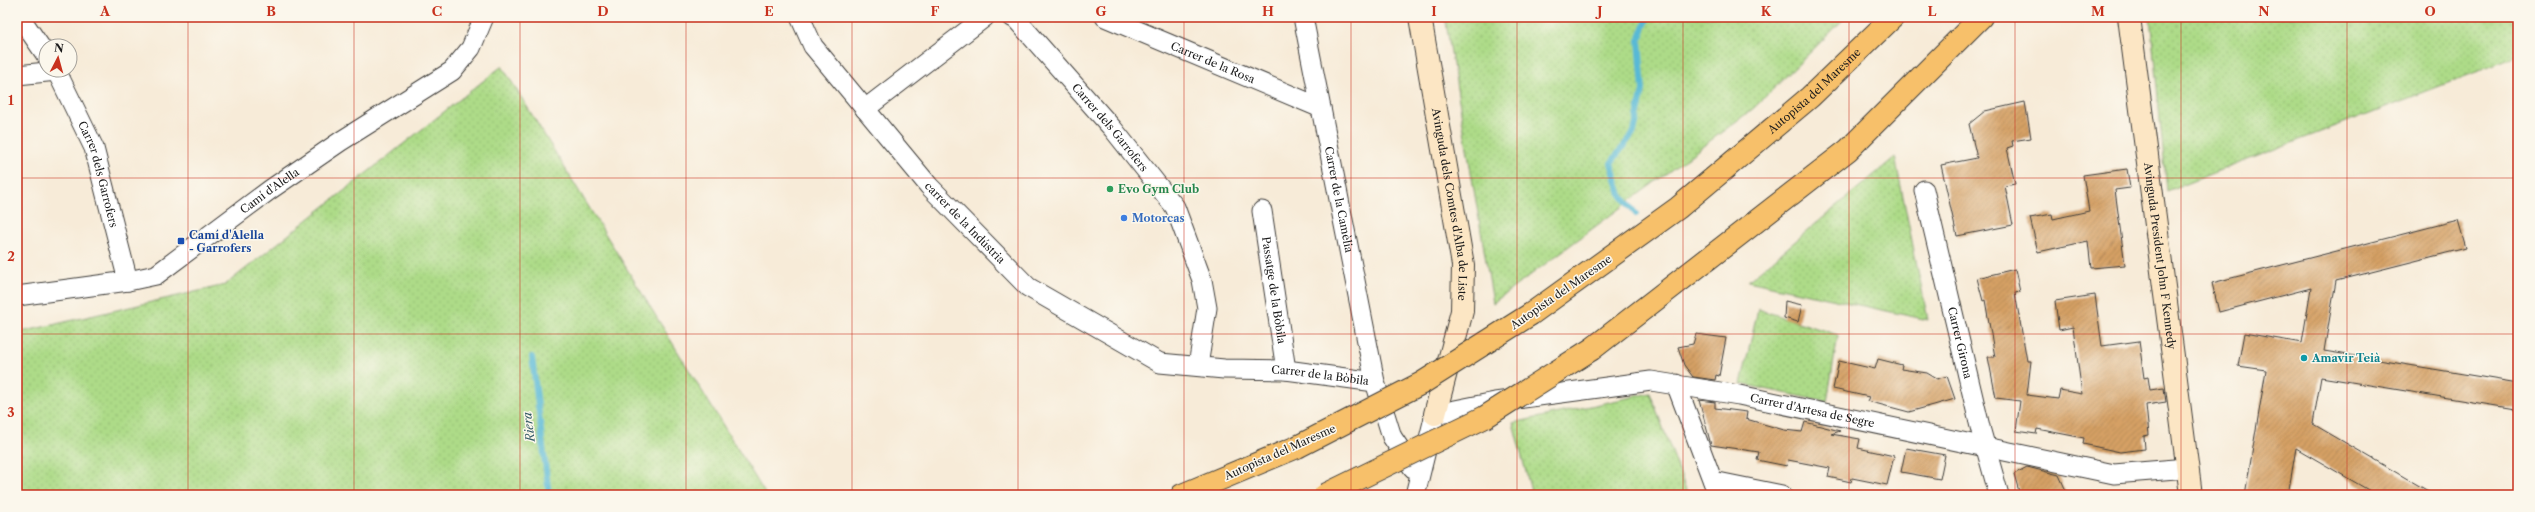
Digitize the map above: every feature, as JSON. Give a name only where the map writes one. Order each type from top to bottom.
[{"type":"highway","name":"Autopista del Maresme","points":[[1182,495],[1297,446],[1422,384],[1531,314],[1678,208],[1810,96],[1893,17]]},
{"type":"highway","points":[[1325,495],[1485,417],[1592,349],[1848,150],[1981,17]]},
{"type":"street","points":[[20,17],[38,43]]},
{"type":"street","name":"Camí d'Alella","points":[[17,296],[128,281],[156,275],[271,189],[341,141],[452,71],[471,48],[484,17]]},
{"type":"street","name":"carrer de la Indústria","points":[[800,17],[813,46],[929,186],[1028,287],[1160,363],[1190,366]]},
{"type":"street","points":[[865,108],[985,17]]},
{"type":"street","name":"Carrer dels Garrofers","points":[[1012,17],[1016,18],[1113,130],[1175,207],[1202,280],[1207,308],[1190,366]]},
{"type":"street","name":"Carrer de la Rosa","points":[[1105,17],[1321,108]]},
{"type":"street","name":"Carrer de la Camèlia","points":[[1303,17],[1375,382]]},
{"type":"street","name":"Avinguda dels Comtes d'Alba de Liste","points":[[1420,17],[1463,265],[1462,311],[1435,414]]},
{"type":"street","name":"Avinguda President John F Kennedy","points":[[2129,17],[2191,495]]},
{"type":"street","name":"Carrer dels Garrofers","points":[[17,75],[38,73]]},
{"type":"street","name":"Carrer dels Garrofers","points":[[59,78],[94,148],[128,281]]},
{"type":"street","name":"Carrer Girona","points":[[1924,190],[1985,447],[1999,495]]},
{"type":"street","name":"Passatge de la Bòbila","points":[[1262,211],[1286,370]]},
{"type":"street","name":"Carrer de la Bòbila","points":[[1190,366],[1286,370],[1375,382],[1392,437],[1417,486]]},
{"type":"street","name":"Carrer d'Artesa de Segre","points":[[1435,414],[1495,402],[1651,381],[1676,384],[2114,474],[2188,468]]},
{"type":"street","points":[[1676,384],[1716,488],[1782,495]]},
{"type":"street","points":[[1417,486],[1435,414]]},
{"type":"green space","points":[[1445,17],[1846,17],[1754,108],[1493,303]]},
{"type":"green space","points":[[2150,17],[2518,17],[2518,56],[2167,191]]},
{"type":"green space","points":[[502,66],[766,495],[17,495],[17,333],[225,285]]},
{"type":"green space","points":[[1895,157],[1928,320],[1748,281]]},
{"type":"green space","points":[[1758,309],[1838,335],[1827,402],[1741,384]]},
{"type":"green space","points":[[1650,393],[1688,495],[1532,495],[1513,423]]},
{"type":"building","points":[[2025,102],[2031,138],[2012,141],[2013,146],[2007,148],[2015,184],[2005,186],[2013,225],[1957,236],[1941,165],[1977,158],[1969,124],[1985,111]]},
{"type":"building","points":[[2127,169],[2130,188],[2115,190],[2125,265],[2091,268],[2088,241],[2038,252],[2030,218],[2052,214],[2053,219],[2089,211],[2083,175]]},
{"type":"building","name":"Amavir Teià","points":[[2458,220],[2466,248],[2336,281],[2324,351],[2518,383],[2515,409],[2321,377],[2313,424],[2435,495],[2377,495],[2296,448],[2288,495],[2245,495],[2266,370],[2238,366],[2244,333],[2302,343],[2311,288],[2219,312],[2212,283]]},
{"type":"building","points":[[2015,269],[2020,292],[2015,293],[2027,361],[2031,361],[2027,395],[2058,399],[2060,390],[2082,394],[2073,327],[2059,330],[2055,301],[2095,295],[2102,346],[2139,341],[2144,378],[2148,377],[2150,390],[2164,388],[2166,402],[2146,405],[2149,435],[2144,436],[2145,449],[2120,452],[2083,444],[2084,438],[2037,429],[2036,434],[2016,431],[2020,401],[1996,398],[1988,357],[1995,357],[1985,300],[1983,301],[1977,278]]},
{"type":"building","points":[[1785,301],[1802,305],[1798,322],[1784,318]]},
{"type":"building","points":[[1696,334],[1726,338],[1719,376],[1716,375],[1715,380],[1693,377],[1684,365],[1678,347],[1693,344]]},
{"type":"building","points":[[1878,359],[1902,365],[1901,369],[1927,373],[1937,379],[1947,376],[1955,399],[1909,412],[1867,401],[1869,397],[1833,389],[1839,361],[1875,369]]},
{"type":"building","points":[[1699,400],[1715,402],[1715,408],[1747,412],[1746,419],[1784,430],[1802,432],[1805,422],[1840,431],[1831,434],[1860,439],[1858,448],[1894,456],[1887,485],[1852,478],[1851,482],[1828,477],[1830,468],[1788,460],[1787,466],[1757,460],[1759,452],[1711,445]]},
{"type":"building","points":[[1906,448],[1945,455],[1940,479],[1901,472]]},
{"type":"building","points":[[2027,467],[2059,475],[2068,495],[2020,495],[2014,474]]},
{"type":"waterway","points":[[1636,214],[1621,195],[1611,163],[1634,132],[1643,90],[1639,40],[1648,17]]},
{"type":"waterway","name":"Riera","points":[[532,357],[549,495]]},
{"type":"place","name":"Evo Gym Club","points":[[1110,189]]},
{"type":"place","name":"Motorcas","points":[[1124,218]]},
{"type":"place","name":"Camí d'Alella - Garrofers","points":[[181,241]]},
{"type":"place","name":"Amavir Teià","points":[[2304,358]]}]
